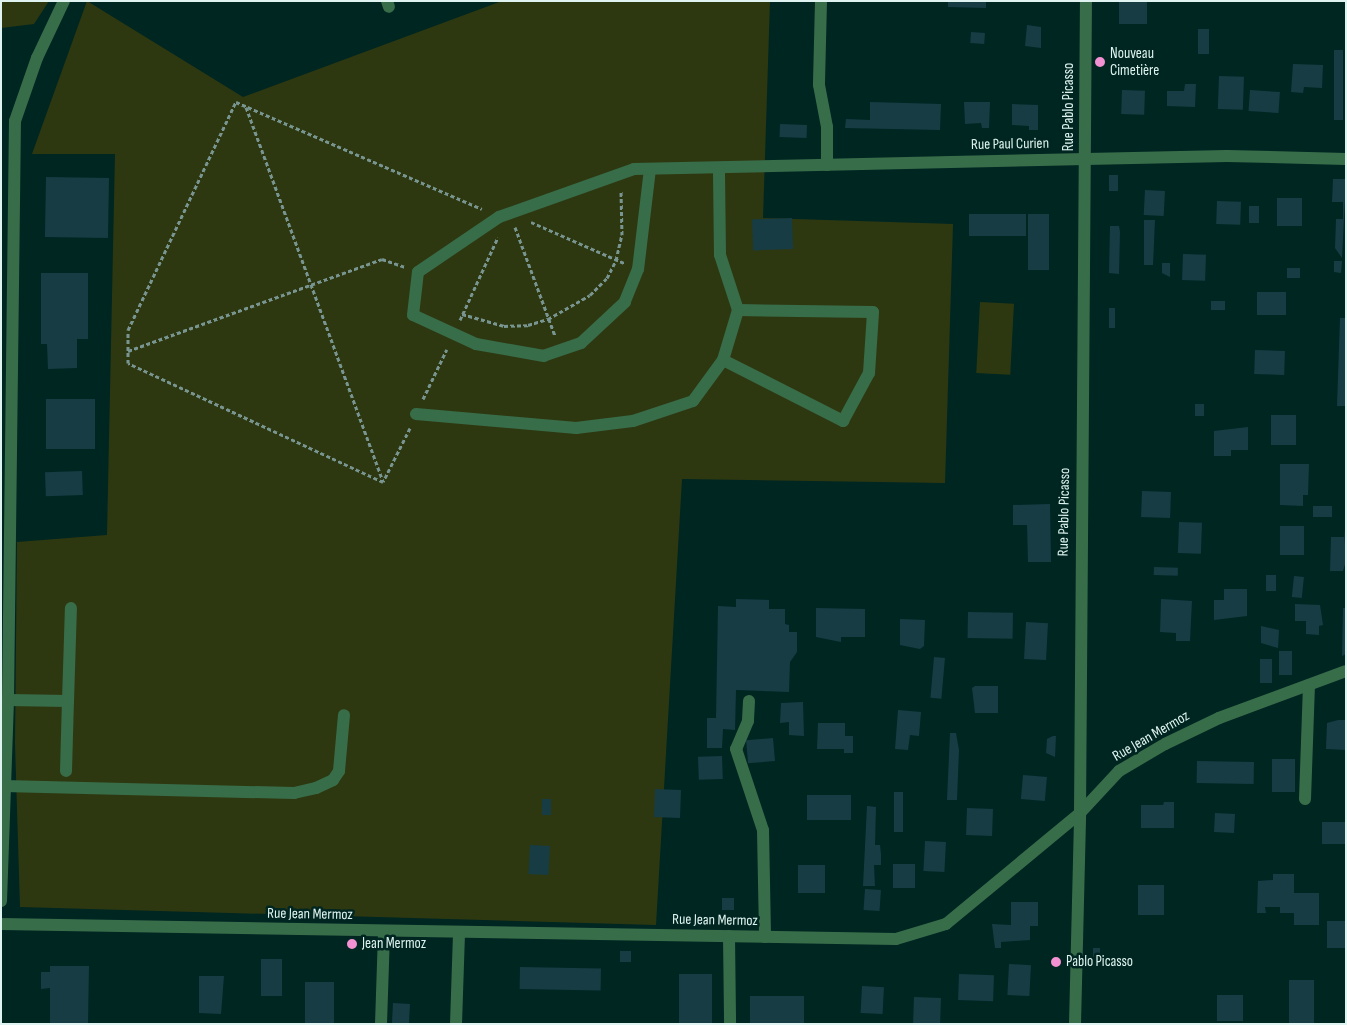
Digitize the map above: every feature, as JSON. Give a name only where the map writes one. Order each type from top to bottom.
[{"type":"street","points":[[1,901],[2,807],[8,700],[15,121],[37,58],[64,1]]},
{"type":"street","points":[[820,1],[819,85],[827,127],[827,165]]},
{"type":"street","name":"Rue Pablo Picasso","points":[[1075,1024],[1080,813],[1086,1]]},
{"type":"street","name":"Rue Paul Curien","points":[[418,272],[504,215],[620,174],[650,169],[719,169],[766,165],[1085,158],[1346,159]]},
{"type":"street","points":[[418,272],[413,315],[476,344],[544,356],[581,343],[625,302],[638,269],[650,169]]},
{"type":"street","points":[[416,414],[576,428],[633,421],[693,401],[723,360],[738,310],[720,255],[719,169]]},
{"type":"street","points":[[723,360],[843,421],[869,373],[873,312],[738,310]]},
{"type":"street","points":[[66,771],[71,608]]},
{"type":"street","name":"Rue Jean Mermoz","points":[[1,924],[384,932],[896,939],[946,924],[1080,813],[1119,771],[1165,744],[1219,718],[1346,671]]},
{"type":"street","points":[[1304,799],[1309,685]]},
{"type":"street","points":[[8,700],[68,702]]},
{"type":"street","points":[[749,701],[748,721],[736,749],[763,830],[765,937]]},
{"type":"street","points":[[4,786],[302,791],[333,780],[339,771],[344,715]]},
{"type":"street","points":[[381,1024],[384,932]]},
{"type":"street","points":[[456,1024],[459,933]]},
{"type":"street","points":[[729,936],[730,1024]]},
{"type":"path","points":[[383,482],[128,363],[128,330],[236,102],[504,215],[638,269]]},
{"type":"path","points":[[245,106],[383,482]]},
{"type":"path","points":[[462,314],[504,326],[548,319],[590,295],[607,278],[616,260],[622,235],[620,174]]},
{"type":"path","points":[[383,482],[454,334],[504,215]]},
{"type":"path","points":[[504,215],[561,350]]},
{"type":"path","points":[[128,351],[382,260],[418,272]]},
{"type":"green space","points":[[1,1],[49,1],[34,24],[1,28]]},
{"type":"green space","points":[[87,1],[243,97],[502,1],[770,1],[763,218],[953,224],[945,483],[682,479],[656,925],[20,907],[15,743],[17,542],[107,535],[115,154],[32,154]]},
{"type":"green space","points":[[980,302],[1014,304],[1010,375],[976,373]]},
{"type":"building","points":[[948,1],[986,1],[986,8],[948,7]]},
{"type":"building","points":[[1119,1],[1147,1],[1147,24],[1119,24]]},
{"type":"building","points":[[1027,25],[1041,27],[1041,48],[1025,46]]},
{"type":"building","points":[[1198,29],[1209,29],[1209,54],[1198,54]]},
{"type":"building","points":[[971,32],[985,33],[984,44],[970,43]]},
{"type":"building","points":[[1334,50],[1343,50],[1343,120],[1334,120]]},
{"type":"building","points":[[1293,64],[1323,65],[1322,88],[1304,87],[1303,93],[1291,92]]},
{"type":"building","points":[[1219,76],[1244,77],[1243,110],[1218,109]]},
{"type":"building","points":[[1185,84],[1196,84],[1195,107],[1167,106],[1167,91],[1184,91]]},
{"type":"building","points":[[1122,90],[1145,91],[1144,115],[1121,114]]},
{"type":"building","points":[[1250,90],[1280,92],[1278,113],[1249,111]]},
{"type":"building","points":[[870,102],[941,104],[940,130],[845,128],[846,119],[870,120]]},
{"type":"building","points":[[964,102],[990,102],[989,128],[982,128],[981,123],[965,124]]},
{"type":"building","points":[[1012,104],[1038,105],[1038,130],[1029,130],[1029,126],[1012,125]]},
{"type":"building","points":[[780,124],[807,125],[807,138],[780,137]]},
{"type":"building","points":[[1109,175],[1118,175],[1118,191],[1109,191]]},
{"type":"building","points":[[46,177],[109,178],[108,238],[45,237]]},
{"type":"building","points":[[1333,179],[1346,179],[1342,258],[1335,248],[1336,219],[1343,219],[1343,202],[1332,202]]},
{"type":"building","points":[[1145,190],[1165,191],[1164,216],[1144,215]]},
{"type":"building","points":[[1277,198],[1302,198],[1302,226],[1277,226]]},
{"type":"building","points":[[1217,201],[1241,202],[1240,225],[1216,224]]},
{"type":"building","points":[[1249,206],[1259,206],[1259,223],[1249,223]]},
{"type":"building","points":[[969,214],[1026,214],[1026,236],[969,236]]},
{"type":"building","points":[[1028,214],[1049,214],[1049,270],[1028,270]]},
{"type":"building","points":[[792,218],[793,249],[753,250],[752,219]]},
{"type":"building","points":[[1144,220],[1155,220],[1153,265],[1144,265]]},
{"type":"building","points":[[1110,226],[1119,226],[1119,274],[1109,273]]},
{"type":"building","points":[[1183,254],[1206,255],[1205,281],[1182,280]]},
{"type":"building","points":[[1334,261],[1342,261],[1341,273],[1334,272]]},
{"type":"building","points":[[1162,263],[1170,263],[1170,277],[1162,273]]},
{"type":"building","points":[[1287,268],[1300,268],[1300,278],[1287,278]]},
{"type":"building","points":[[41,273],[88,273],[88,339],[77,339],[77,368],[48,369],[47,344],[41,344]]},
{"type":"building","points":[[1257,292],[1286,292],[1286,315],[1257,315]]},
{"type":"building","points":[[1211,301],[1225,301],[1225,310],[1211,310]]},
{"type":"building","points":[[1109,308],[1115,308],[1115,328],[1109,328]]},
{"type":"building","points":[[1340,318],[1346,318],[1346,406],[1337,406]]},
{"type":"building","points":[[1255,350],[1285,351],[1284,375],[1254,374]]},
{"type":"building","points":[[46,399],[95,399],[95,449],[46,449]]},
{"type":"building","points":[[1195,404],[1204,404],[1204,416],[1195,416]]},
{"type":"building","points":[[1271,415],[1296,415],[1296,445],[1271,445]]},
{"type":"building","points":[[1248,427],[1248,450],[1231,450],[1231,456],[1214,456],[1214,431]]},
{"type":"building","points":[[1280,464],[1309,464],[1308,495],[1303,495],[1303,506],[1280,505]]},
{"type":"building","points":[[82,471],[83,495],[46,496],[45,472]]},
{"type":"building","points":[[1142,491],[1171,492],[1170,518],[1141,517]]},
{"type":"building","points":[[1050,504],[1051,562],[1028,562],[1027,525],[1013,525],[1013,505]]},
{"type":"building","points":[[1313,506],[1332,506],[1332,517],[1313,517]]},
{"type":"building","points":[[1179,522],[1202,523],[1201,554],[1178,553]]},
{"type":"building","points":[[1280,526],[1304,526],[1304,555],[1280,555]]},
{"type":"building","points":[[1344,529],[1346,561],[1343,571],[1330,571],[1331,537],[1344,537]]},
{"type":"building","points":[[1154,567],[1178,568],[1178,576],[1154,575]]},
{"type":"building","points":[[1266,575],[1276,575],[1276,591],[1266,591]]},
{"type":"building","points":[[1294,576],[1304,577],[1302,598],[1292,597]]},
{"type":"building","points":[[1224,589],[1247,589],[1247,616],[1214,620],[1214,600],[1224,600]]},
{"type":"building","points":[[736,599],[769,600],[769,609],[785,609],[785,624],[789,625],[789,632],[797,632],[797,652],[790,662],[789,692],[736,690],[735,730],[723,729],[722,748],[707,748],[707,718],[716,718],[718,606],[736,607]]},
{"type":"building","points":[[1161,599],[1192,601],[1190,641],[1176,641],[1176,633],[1160,632]]},
{"type":"building","points":[[1295,604],[1320,605],[1323,625],[1319,626],[1319,635],[1306,634],[1306,621],[1295,621]]},
{"type":"building","points":[[816,608],[865,609],[865,637],[841,637],[841,642],[816,637]]},
{"type":"building","points":[[1343,608],[1346,608],[1346,654],[1342,656]]},
{"type":"building","points":[[968,612],[1013,613],[1013,639],[968,638]]},
{"type":"building","points":[[900,619],[925,620],[924,646],[920,649],[900,645]]},
{"type":"building","points":[[1026,622],[1048,623],[1046,660],[1024,659]]},
{"type":"building","points":[[1261,626],[1279,630],[1278,648],[1261,643]]},
{"type":"building","points":[[1279,651],[1292,651],[1292,675],[1279,675]]},
{"type":"building","points":[[934,657],[945,658],[941,699],[930,698]]},
{"type":"building","points":[[1260,659],[1272,659],[1272,683],[1260,683]]},
{"type":"building","points":[[975,686],[998,686],[998,713],[975,713],[972,688]]},
{"type":"building","points":[[803,702],[804,736],[789,735],[789,722],[780,723],[781,703]]},
{"type":"building","points":[[898,710],[921,712],[919,736],[910,735],[908,750],[895,749]]},
{"type":"building","points":[[1346,720],[1346,750],[1326,749],[1327,723]]},
{"type":"building","points":[[818,723],[845,723],[845,736],[853,736],[853,753],[844,753],[844,749],[817,749]]},
{"type":"building","points":[[950,733],[956,733],[959,750],[957,800],[947,800]]},
{"type":"building","points":[[1056,736],[1055,757],[1046,753],[1047,739]]},
{"type":"building","points":[[773,738],[775,761],[748,763],[746,740]]},
{"type":"building","points":[[722,756],[723,779],[699,780],[698,757]]},
{"type":"building","points":[[1272,759],[1295,759],[1295,792],[1272,792]]},
{"type":"building","points":[[1197,761],[1254,762],[1254,784],[1197,783]]},
{"type":"building","points":[[1023,775],[1047,777],[1045,801],[1021,799]]},
{"type":"building","points":[[655,789],[681,790],[680,818],[654,817]]},
{"type":"building","points":[[894,792],[903,792],[903,832],[894,832]]},
{"type":"building","points":[[807,795],[851,795],[851,820],[807,820]]},
{"type":"building","points":[[542,799],[551,799],[551,815],[542,815]]},
{"type":"building","points":[[1164,802],[1174,802],[1174,828],[1141,828],[1141,805],[1163,805]]},
{"type":"building","points":[[867,806],[876,807],[875,845],[880,845],[881,854],[881,865],[874,865],[875,886],[863,886]]},
{"type":"building","points":[[967,808],[993,809],[992,836],[966,835]]},
{"type":"building","points":[[1215,813],[1235,814],[1234,833],[1214,832]]},
{"type":"building","points":[[1322,822],[1346,822],[1346,844],[1322,844]]},
{"type":"building","points":[[925,841],[946,842],[944,872],[923,871]]},
{"type":"building","points":[[530,845],[550,846],[548,875],[528,874]]},
{"type":"building","points":[[893,864],[915,864],[915,888],[893,888]]},
{"type":"building","points":[[798,865],[825,865],[825,893],[798,893]]},
{"type":"building","points":[[1273,874],[1294,874],[1294,893],[1319,893],[1319,925],[1294,925],[1294,913],[1280,913],[1280,907],[1265,907],[1266,913],[1257,913],[1258,881],[1273,880]]},
{"type":"building","points":[[1138,885],[1164,885],[1164,915],[1138,915]]},
{"type":"building","points":[[865,889],[881,890],[879,911],[864,910]]},
{"type":"building","points":[[722,898],[734,898],[734,910],[722,910]]},
{"type":"building","points":[[1011,902],[1038,902],[1038,926],[1030,926],[1030,940],[1001,942],[1001,948],[995,948],[992,924],[1011,925]]},
{"type":"building","points":[[1327,921],[1346,921],[1346,948],[1327,948]]},
{"type":"building","points":[[1093,948],[1100,948],[1100,966],[1093,966]]},
{"type":"building","points":[[620,951],[631,951],[631,962],[620,962]]},
{"type":"building","points":[[261,959],[282,959],[282,996],[261,996]]},
{"type":"building","points":[[1009,964],[1031,965],[1029,996],[1007,995]]},
{"type":"building","points":[[50,966],[89,966],[88,1024],[50,1024],[50,988],[41,989],[41,972],[50,972]]},
{"type":"building","points":[[520,967],[601,968],[601,990],[520,989]]},
{"type":"building","points":[[679,974],[712,974],[712,1024],[679,1024]]},
{"type":"building","points":[[959,974],[994,975],[993,1001],[958,1000]]},
{"type":"building","points":[[199,976],[224,976],[221,1014],[199,1013]]},
{"type":"building","points":[[1289,980],[1314,980],[1314,1024],[1289,1024]]},
{"type":"building","points":[[305,982],[334,982],[334,1024],[305,1024]]},
{"type":"building","points":[[862,986],[884,987],[883,1014],[861,1013]]},
{"type":"building","points":[[1217,995],[1243,995],[1243,1021],[1217,1021]]},
{"type":"building","points":[[750,996],[804,996],[804,1024],[750,1024]]},
{"type":"building","points":[[914,997],[941,998],[940,1024],[913,1023]]},
{"type":"building","points":[[393,1003],[410,1004],[409,1024],[392,1024]]},
{"type":"place","name":"Nouveau Cimetière","points":[[1100,62]]},
{"type":"place","name":"Jean Mermoz","points":[[352,944]]},
{"type":"place","name":"Pablo Picasso","points":[[1056,962]]}]
